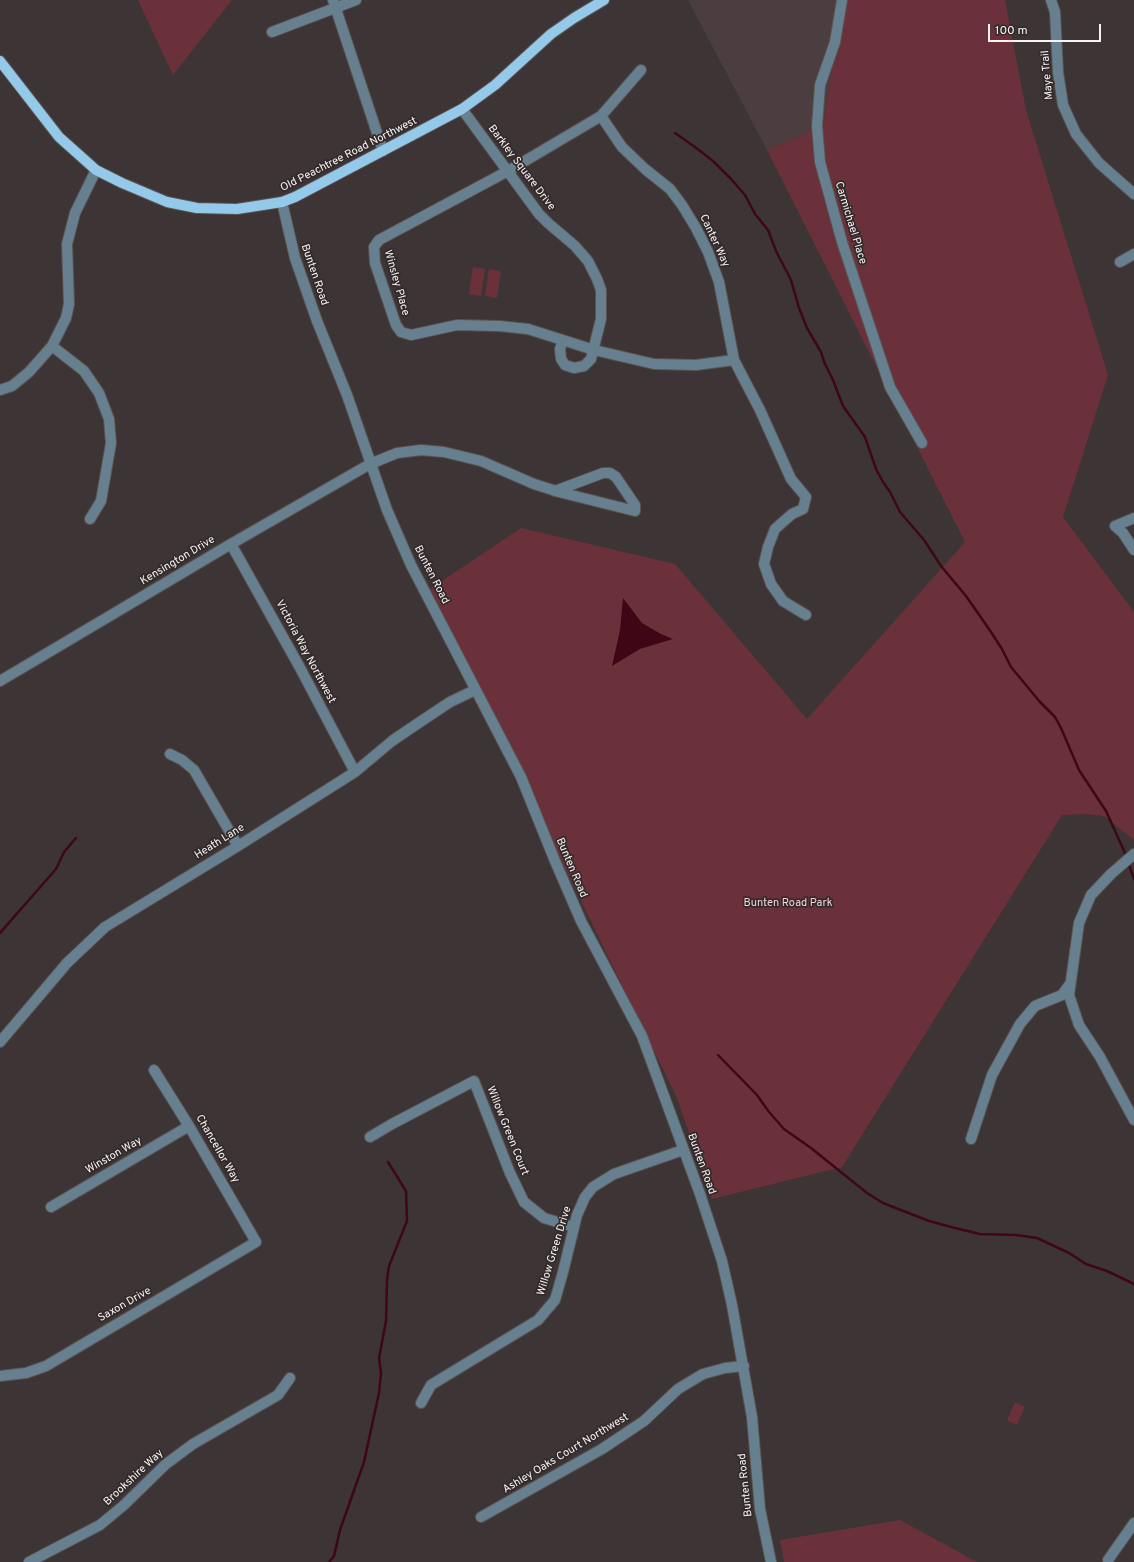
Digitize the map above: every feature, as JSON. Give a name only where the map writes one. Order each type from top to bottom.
[{"type":"main road","name":"Old Peachtree Road Northwest","points":[[0,60],[59,137],[96,170],[122,184],[167,202],[197,208],[238,209],[282,202],[295,197],[462,109],[495,85],[551,34],[604,0]]},
{"type":"street","points":[[272,32],[335,4],[356,0]]},
{"type":"street","name":"Carmichael Place","points":[[842,0],[835,42],[820,85],[817,126],[820,162],[842,242],[890,387],[922,443]]},
{"type":"street","name":"Maye Trail","points":[[1051,0],[1055,12],[1058,40],[1058,72],[1062,105],[1076,134],[1094,158],[1134,194]]},
{"type":"street","points":[[335,4],[383,151]]},
{"type":"street","name":"Winsley Place","points":[[641,70],[601,116],[508,171],[379,240],[374,247],[375,263],[396,325],[401,332],[411,335],[457,325],[528,328],[594,350],[654,364],[696,366],[734,360]]},
{"type":"street","name":"Barkley Square Drive","points":[[462,109],[539,214],[575,246],[588,261],[597,279],[601,290],[601,320],[594,350],[591,358],[584,366],[574,368],[565,365],[561,359],[560,350],[563,340]]},
{"type":"street","name":"Canter Way","points":[[601,116],[622,147],[645,169],[670,189],[696,228],[708,252],[719,282],[734,360],[757,404],[791,479],[806,497],[803,509],[792,514],[775,529],[768,547],[764,564],[771,584],[784,601],[806,615]]},
{"type":"street","points":[[0,390],[12,386],[29,372],[52,346],[66,318],[70,304],[67,244],[75,213],[96,170]]},
{"type":"street","name":"Bunten Road","points":[[282,202],[295,258],[317,321],[347,395],[387,510],[411,565],[475,690],[522,777],[555,861],[581,921],[642,1036],[700,1194],[724,1267],[744,1366],[752,1417],[760,1509],[771,1562]]},
{"type":"street","points":[[1120,262],[1134,254]]},
{"type":"street","points":[[52,346],[84,371],[99,392],[109,419],[111,443],[101,502],[90,519]]},
{"type":"street","name":"Kensington Drive","points":[[0,681],[231,544],[370,464],[397,453],[421,450],[444,452],[481,461],[534,484],[555,490],[635,511],[635,505],[616,477],[610,473],[603,473],[555,490]]},
{"type":"street","points":[[1134,518],[1115,526],[1123,533],[1134,550]]},
{"type":"street","name":"Victoria Way Northwest","points":[[231,544],[299,666],[355,772]]},
{"type":"street","name":"Heath Lane","points":[[0,1042],[67,963],[105,927],[238,846],[355,772],[392,741],[450,702],[475,690]]},
{"type":"street","points":[[170,754],[182,760],[194,770],[238,846]]},
{"type":"street","points":[[1132,855],[1091,895],[1079,923],[1069,995],[1079,1025],[1100,1057],[1134,1120]]},
{"type":"street","points":[[971,1140],[992,1075],[1020,1024],[1035,1006],[1062,995],[1072,980]]},
{"type":"street","name":"Chancellor Way","points":[[154,1070],[189,1126],[256,1242]]},
{"type":"street","name":"Willow Green Court","points":[[370,1138],[392,1124],[474,1081],[510,1173],[524,1202],[544,1218],[574,1227]]},
{"type":"street","name":"Winston Way","points":[[50,1207],[189,1126]]},
{"type":"street","name":"Willow Green Drive","points":[[421,1403],[431,1384],[538,1320],[555,1300],[574,1227],[586,1198],[593,1187],[614,1174],[683,1150]]},
{"type":"street","name":"Saxon Drive","points":[[0,1376],[26,1373],[46,1366],[256,1242]]},
{"type":"street","name":"Ashley Oaks Court Northwest","points":[[481,1517],[608,1445],[644,1421],[678,1389],[702,1374],[725,1368],[744,1366]]},
{"type":"street","name":"Brookshire Way","points":[[29,1562],[100,1525],[124,1505],[155,1473],[166,1464],[192,1444],[278,1395],[290,1378]]},
{"type":"street","points":[[1108,1560],[1134,1523]]},
{"type":"shaded area","points":[[688,0],[843,0],[823,125],[767,150]]},
{"type":"shaded area","points":[[623,598],[642,623],[673,639],[640,649],[612,666],[620,630]]},
{"type":"green space","points":[[138,0],[232,0],[173,75]]},
{"type":"green space","name":"Bunten Road Park","points":[[843,0],[1005,0],[1026,110],[1108,375],[1063,517],[1134,612],[1134,840],[1104,816],[1085,814],[1062,815],[842,1167],[712,1199],[677,1098],[514,763],[498,736],[430,589],[521,528],[675,564],[807,719],[965,542],[767,150],[823,125]]},
{"type":"green space","points":[[473,267],[485,269],[481,296],[469,294]]},
{"type":"green space","points":[[489,269],[501,271],[497,298],[485,296]]},
{"type":"green space","points":[[1015,1402],[1025,1407],[1017,1425],[1007,1420]]},
{"type":"green space","points":[[900,1520],[977,1562],[784,1562],[780,1540]]},
{"type":"waterway","points":[[675,133],[713,161],[731,179],[745,195],[755,214],[768,230],[776,251],[791,280],[799,308],[807,328],[821,352],[843,406],[865,437],[876,469],[900,512],[924,540],[941,566],[966,596],[1002,649],[1011,667],[1040,702],[1055,717],[1079,770],[1106,811],[1125,853]]},
{"type":"waterway","points":[[0,933],[56,869],[64,852],[76,838]]},
{"type":"waterway","points":[[1129,865],[1134,879]]},
{"type":"waterway","points":[[718,1055],[757,1095],[784,1129],[811,1148],[867,1193],[883,1203],[929,1221],[980,1234],[1016,1235],[1037,1238],[1069,1253],[1086,1264],[1107,1271],[1134,1284]]},
{"type":"waterway","points":[[329,1562],[334,1556],[340,1530],[364,1462],[379,1393],[381,1373],[379,1358],[386,1321],[387,1280],[389,1266],[407,1221],[406,1191],[388,1162]]}]
